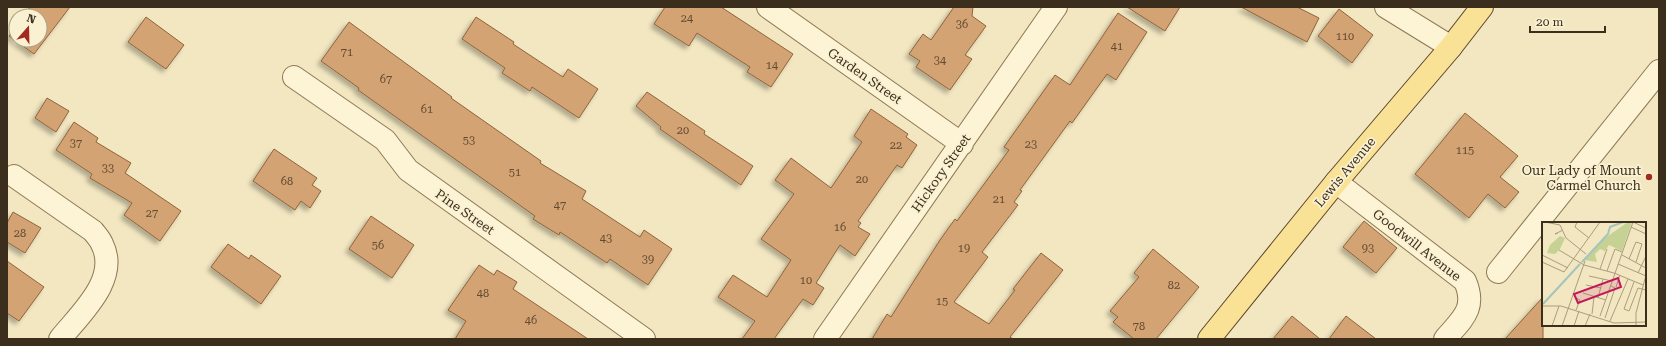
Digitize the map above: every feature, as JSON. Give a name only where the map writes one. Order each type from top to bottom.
[{"type":"main road","name":"Lewis Avenue","points":[[1210,339],[1336,182],[1451,47],[1482,7]]},
{"type":"street","name":"Garden Street","points":[[768,7],[962,144]]},
{"type":"street","name":"Hickory Street","points":[[824,339],[962,144],[1056,7]]},
{"type":"street","points":[[1386,7],[1451,47]]},
{"type":"street","points":[[1498,272],[1659,72]]},
{"type":"street","name":"Pine Street","points":[[294,77],[385,140],[408,170],[637,337]]},
{"type":"street","points":[[14,176],[93,231],[102,243],[107,258],[106,274],[100,290],[60,339]]},
{"type":"street","name":"Goodwill Avenue","points":[[1336,182],[1464,281],[1470,296],[1469,304],[1464,316],[1445,339]]},
{"type":"building","points":[[70,7],[48,36],[48,8],[29,8]]},
{"type":"building","points":[[665,7],[721,7],[793,54],[771,87],[747,72],[750,67],[697,33],[689,46],[654,24]]},
{"type":"building","points":[[954,7],[973,7],[972,16],[986,26],[965,55],[972,59],[950,90],[916,67],[920,61],[909,54],[923,34],[931,40]]},
{"type":"building","points":[[1127,7],[1180,7],[1165,31]]},
{"type":"building","points":[[1241,7],[1297,7],[1319,18],[1307,42]]},
{"type":"building","points":[[1339,9],[1373,35],[1352,63],[1318,36]]},
{"type":"building","points":[[1118,13],[1147,32],[1116,80],[1107,74],[1072,123],[1070,121],[1020,190],[1022,191],[1014,202],[1018,205],[982,252],[988,257],[954,302],[989,324],[1015,290],[1013,289],[1041,253],[1063,270],[1010,337],[1013,339],[872,339],[887,314],[891,317],[955,219],[957,221],[1009,150],[1004,147],[1055,75],[1070,85]]},
{"type":"building","points":[[146,17],[184,45],[166,69],[128,42]]},
{"type":"building","points":[[476,17],[514,42],[513,44],[563,77],[568,69],[598,89],[579,118],[532,87],[530,91],[502,73],[505,68],[462,39]]},
{"type":"building","points":[[349,22],[452,97],[451,98],[541,161],[540,163],[586,191],[582,199],[640,237],[644,230],[672,249],[648,285],[610,259],[607,263],[560,232],[559,235],[533,219],[535,216],[358,90],[359,88],[321,61]]},
{"type":"building","points":[[26,48],[39,48],[34,54]]},
{"type":"building","points":[[647,92],[705,131],[704,134],[753,166],[741,185],[660,129],[661,127],[636,106]]},
{"type":"building","points":[[47,98],[69,111],[56,132],[35,118]]},
{"type":"building","points":[[871,109],[908,134],[906,137],[917,145],[902,168],[897,165],[858,221],[861,223],[858,227],[870,234],[855,256],[840,245],[816,283],[824,288],[813,305],[803,299],[774,339],[742,339],[755,321],[718,297],[733,275],[767,297],[791,260],[761,239],[794,194],[775,180],[791,158],[831,188],[862,142],[854,136]]},
{"type":"building","points":[[1465,113],[1518,156],[1500,177],[1519,192],[1505,208],[1488,194],[1469,218],[1415,174]]},
{"type":"building","points":[[74,122],[98,138],[96,142],[131,163],[125,173],[181,211],[160,241],[124,215],[132,203],[90,178],[92,174],[56,150]]},
{"type":"building","points":[[274,149],[317,178],[312,185],[321,191],[310,208],[301,201],[295,210],[253,181]]},
{"type":"building","points":[[13,212],[41,228],[25,253],[7,242],[7,223]]},
{"type":"building","points":[[371,216],[414,245],[392,278],[349,249]]},
{"type":"building","points":[[1364,221],[1397,248],[1376,273],[1343,247]]},
{"type":"building","points":[[228,244],[249,259],[251,255],[281,276],[261,304],[211,267]]},
{"type":"building","points":[[1153,249],[1199,287],[1156,339],[1134,339],[1113,322],[1118,317],[1110,311],[1139,277],[1134,273]]},
{"type":"building","points":[[7,261],[44,287],[19,321],[7,313]]},
{"type":"building","points":[[479,265],[494,275],[497,270],[517,282],[513,289],[588,339],[455,339],[466,321],[448,310]]},
{"type":"building","points":[[1542,298],[1543,339],[1505,339]]},
{"type":"building","points":[[1292,316],[1320,339],[1273,339]]},
{"type":"building","points":[[1346,316],[1376,339],[1329,339]]},
{"type":"place","name":"Our Lady of Mount Carmel Church","points":[[1649,177]]}]
